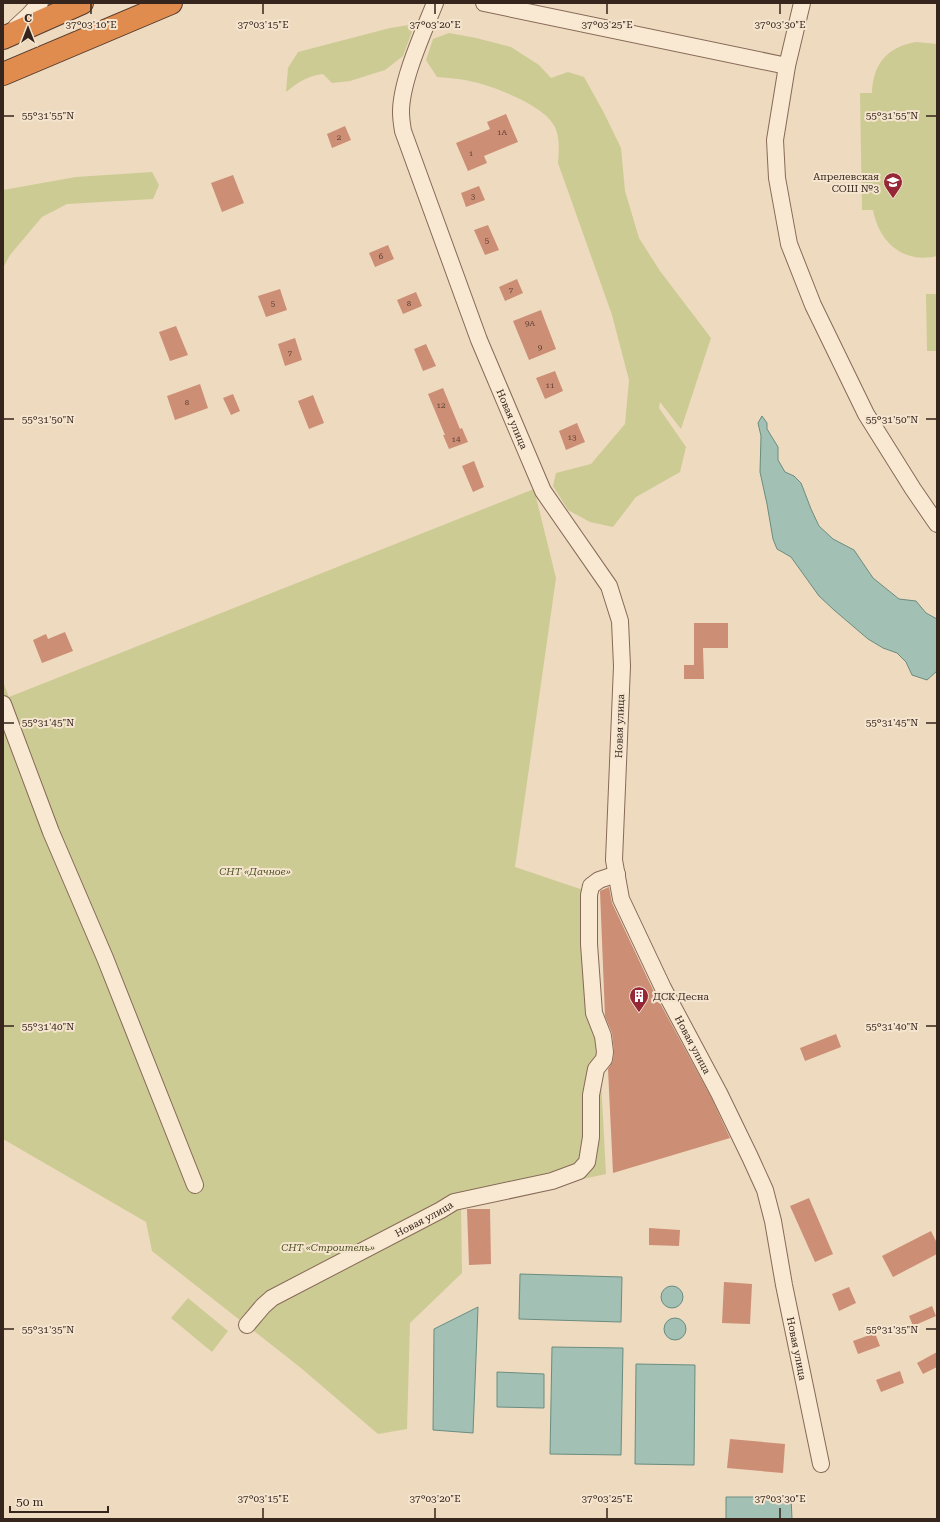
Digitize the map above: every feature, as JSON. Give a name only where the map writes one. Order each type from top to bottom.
[{"type":"highway","points":[[3,37],[82,3]]},
{"type":"highway","points":[[3,74],[171,3]]},
{"type":"street","points":[[3,37],[30,15],[40,3]]},
{"type":"street","name":"Новая улица","points":[[435,3],[411,64],[403,96],[401,112],[403,131],[479,340],[543,491],[609,586],[620,621],[622,666],[614,860],[621,899],[663,988],[719,1093],[765,1190],[773,1221],[785,1292],[821,1464]]},
{"type":"street","points":[[484,3],[787,66]]},
{"type":"street","points":[[802,3],[787,66],[775,140],[777,178],[789,244],[813,305],[866,414],[912,489],[937,524]]},
{"type":"street","points":[[3,704],[51,832],[105,958],[195,1185]]},
{"type":"street","name":"Новая улица","points":[[247,1325],[272,1298],[454,1202],[552,1181],[579,1171],[588,1162],[591,1137],[591,1096],[596,1069],[604,1058],[605,1052],[603,1036],[594,1013],[589,944],[589,895],[591,886],[599,880],[617,874]]},
{"type":"green space","points":[[409,25],[412,32],[403,56],[385,70],[350,81],[332,83],[323,74],[313,76],[303,80],[286,92],[288,68],[298,52],[390,28]]},
{"type":"green space","points":[[449,33],[511,47],[539,65],[551,78],[568,72],[584,77],[621,148],[625,191],[639,238],[660,271],[711,338],[681,429],[660,402],[659,408],[686,447],[680,472],[636,497],[613,527],[590,522],[568,510],[553,486],[556,473],[591,464],[625,424],[629,380],[612,315],[558,163],[559,145],[557,131],[550,119],[519,98],[495,88],[474,82],[437,77],[426,60],[433,39]]},
{"type":"green space","points":[[916,42],[937,44],[937,256],[925,258],[914,257],[894,248],[881,232],[873,210],[862,210],[860,93],[872,93],[875,74],[884,58],[897,48]]},
{"type":"green space","points":[[152,172],[159,185],[153,199],[67,204],[42,217],[10,255],[3,268],[3,190],[76,177]]},
{"type":"green space","points":[[926,294],[937,294],[937,351],[927,351]]},
{"type":"green space","name":"СНТ «Дачное»","points":[[534,489],[556,578],[515,867],[598,895],[596,987],[606,1174],[461,1205],[462,1273],[410,1323],[407,1429],[378,1434],[301,1368],[152,1251],[146,1222],[3,1139],[3,682],[9,697]]},
{"type":"green space","points":[[188,1298],[228,1331],[212,1352],[171,1318]]},
{"type":"shaded area","points":[[762,416],[767,423],[767,429],[778,447],[778,460],[785,472],[794,476],[801,483],[819,526],[833,539],[854,550],[873,578],[899,599],[916,601],[926,613],[937,619],[937,671],[927,680],[912,675],[906,662],[897,653],[883,648],[868,639],[834,610],[819,596],[791,557],[777,549],[773,539],[760,472],[761,436],[758,423]]},
{"type":"shaded area","points":[[520,1274],[622,1277],[621,1322],[519,1319]]},
{"type":"shaded area","points":[[672,1286],[680,1289],[683,1297],[680,1305],[672,1308],[664,1305],[661,1297],[664,1289]]},
{"type":"shaded area","points":[[478,1307],[473,1433],[433,1430],[434,1329]]},
{"type":"shaded area","points":[[675,1318],[683,1321],[686,1329],[683,1337],[675,1340],[667,1337],[664,1329],[667,1321]]},
{"type":"shaded area","points":[[552,1347],[623,1348],[621,1455],[550,1454]]},
{"type":"shaded area","points":[[636,1364],[695,1365],[694,1465],[635,1464]]},
{"type":"shaded area","points":[[497,1372],[544,1374],[544,1408],[497,1407]]},
{"type":"shaded area","points":[[726,1497],[791,1497],[792,1519],[726,1519]]},
{"type":"building","points":[[506,114],[518,142],[484,156],[487,163],[468,171],[456,143],[490,129],[487,122]]},
{"type":"building","points":[[345,126],[351,140],[332,148],[327,134]]},
{"type":"building","points":[[233,175],[244,203],[222,212],[211,183]]},
{"type":"building","points":[[479,186],[485,200],[466,207],[461,193]]},
{"type":"building","points":[[488,225],[499,250],[485,255],[474,230]]},
{"type":"building","points":[[388,245],[394,259],[375,267],[369,253]]},
{"type":"building","points":[[517,279],[523,293],[505,301],[499,287]]},
{"type":"building","points":[[280,289],[287,310],[266,317],[258,296]]},
{"type":"building","points":[[416,292],[422,306],[403,314],[397,300]]},
{"type":"building","points":[[541,310],[556,349],[529,360],[513,321]]},
{"type":"building","points":[[176,326],[188,355],[170,361],[159,332]]},
{"type":"building","points":[[295,338],[302,360],[285,366],[278,344]]},
{"type":"building","points":[[426,344],[436,366],[423,371],[414,349]]},
{"type":"building","points":[[555,371],[563,391],[545,399],[536,378]]},
{"type":"building","points":[[200,384],[208,408],[175,420],[167,396]]},
{"type":"building","points":[[443,388],[460,429],[462,428],[468,442],[449,449],[443,435],[445,435],[428,394]]},
{"type":"building","points":[[233,394],[240,411],[231,415],[223,398]]},
{"type":"building","points":[[313,395],[324,423],[309,429],[298,401]]},
{"type":"building","points":[[577,423],[585,442],[566,450],[559,431]]},
{"type":"building","points":[[474,461],[484,487],[473,492],[462,466]]},
{"type":"building","points":[[694,623],[728,623],[728,648],[703,648],[704,679],[684,679],[684,665],[694,665]]},
{"type":"building","points":[[65,632],[73,651],[42,663],[33,640],[46,634],[48,639]]},
{"type":"building","name":"ДСК Десна","points":[[609,887],[612,903],[654,992],[711,1097],[730,1138],[613,1173],[608,1069],[613,1061],[614,1051],[612,1033],[605,1016],[600,891]]},
{"type":"building","points":[[836,1034],[841,1047],[805,1061],[800,1048]]},
{"type":"building","points":[[809,1198],[833,1254],[815,1262],[790,1206]]},
{"type":"building","points":[[467,1209],[490,1209],[491,1264],[469,1265]]},
{"type":"building","points":[[649,1228],[680,1230],[679,1246],[649,1245]]},
{"type":"building","points":[[931,1231],[937,1243],[937,1254],[893,1277],[882,1256]]},
{"type":"building","points":[[724,1282],[752,1284],[750,1324],[722,1323]]},
{"type":"building","points":[[849,1287],[856,1303],[839,1311],[832,1294]]},
{"type":"building","points":[[932,1306],[936,1316],[913,1326],[909,1316]]},
{"type":"building","points":[[875,1333],[880,1346],[858,1354],[853,1341]]},
{"type":"building","points":[[937,1352],[937,1367],[923,1374],[917,1363]]},
{"type":"building","points":[[900,1371],[904,1383],[881,1392],[876,1380]]},
{"type":"building","points":[[730,1439],[785,1444],[783,1473],[727,1468]]},
{"type":"place","name":"Апрелевская СОШ №3","points":[[893,199]]},
{"type":"place","name":"ДСК Десна","points":[[639,1013]]},
{"type":"park label","name":"СНТ «Строитель»","points":[[328,1247]]}]
